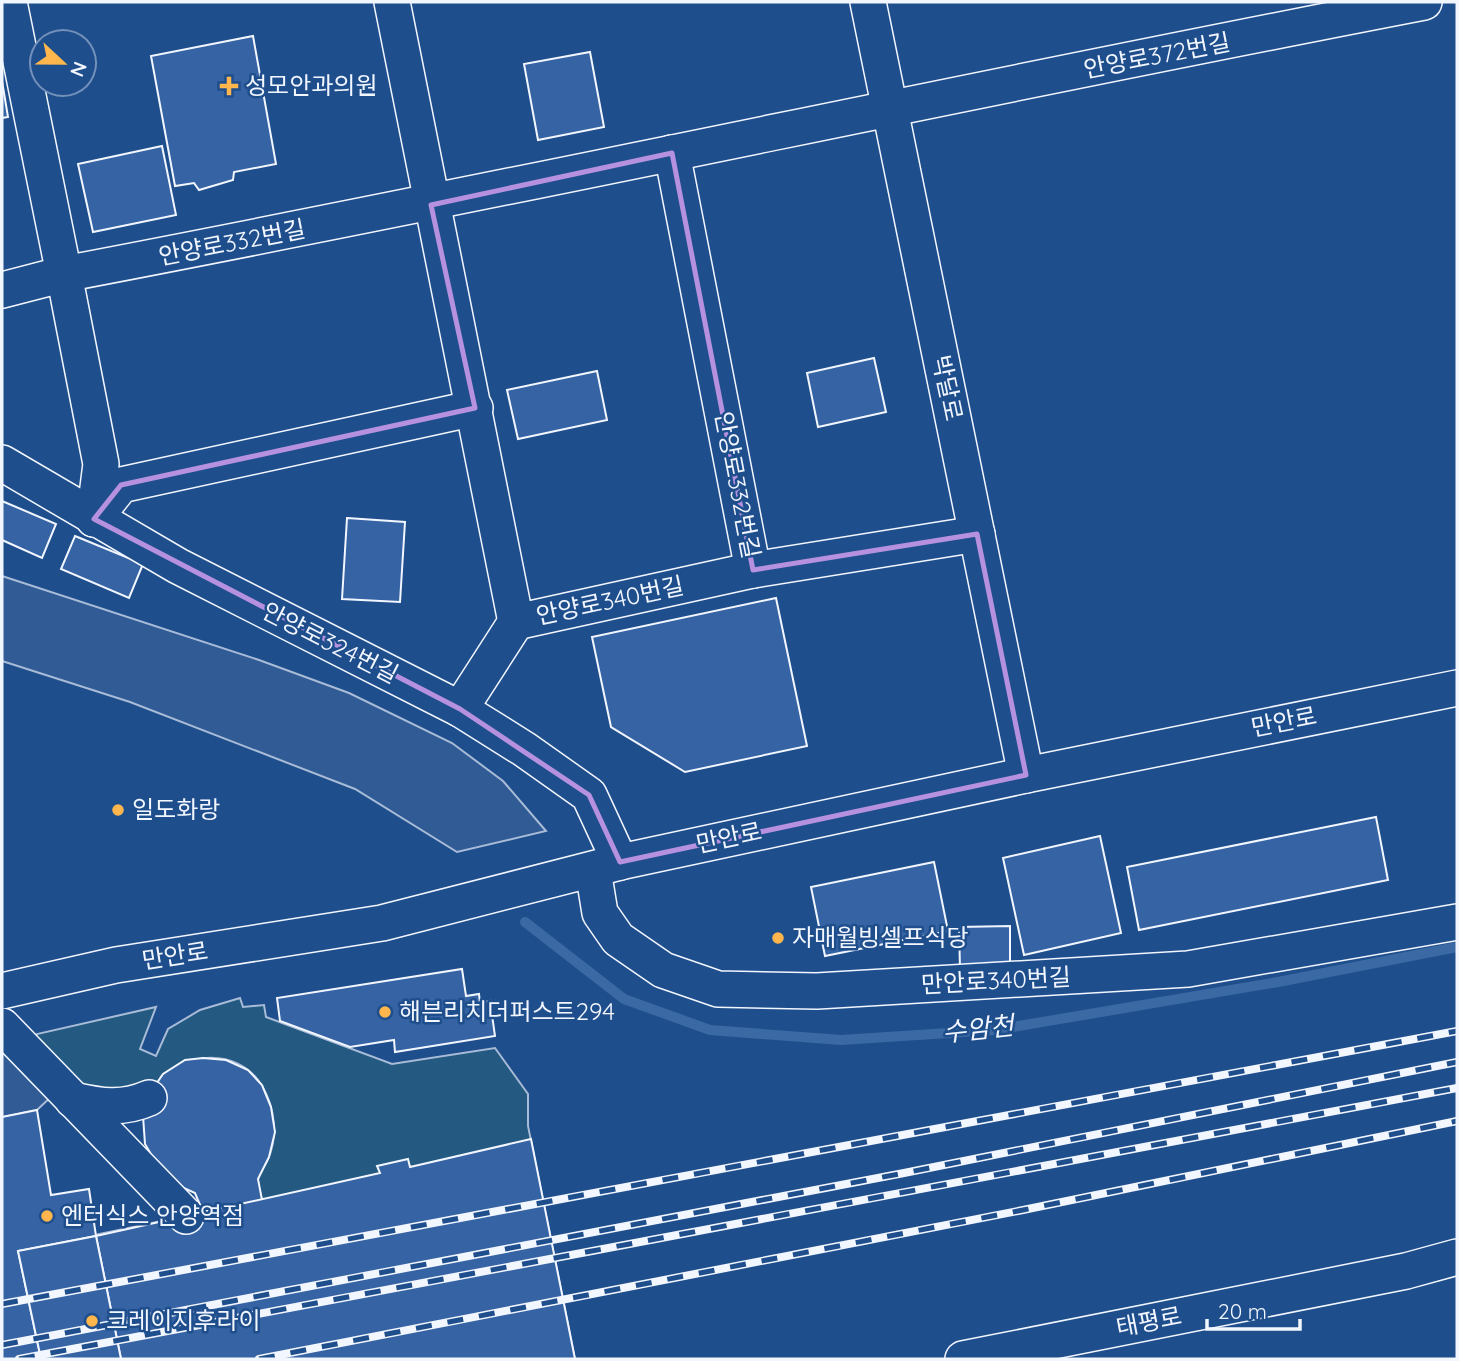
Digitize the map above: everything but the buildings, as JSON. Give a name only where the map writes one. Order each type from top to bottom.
[{"type":"street","points":[[9,2],[101,464],[94,519]]},
{"type":"street","name":"안양로340번길","points":[[392,2],[516,622],[753,570],[977,534]]},
{"type":"street","name":"박달로","points":[[868,2],[1026,775]]},
{"type":"street","name":"안양로372번길","points":[[889,108],[1354,8],[1424,2]]},
{"type":"street","name":"안양로332번길","points":[[64,274],[431,205],[889,108]]},
{"type":"street","name":"안양로332번길","points":[[672,153],[753,570]]},
{"type":"street","points":[[2,290],[64,274]]},
{"type":"street","points":[[94,519],[121,485],[475,408]]},
{"type":"street","name":"안양로324번길","points":[[2,463],[178,566],[460,709],[589,796],[606,866]]},
{"type":"street","points":[[460,709],[516,622]]},
{"type":"street","name":"만안로","points":[[2,991],[116,965],[382,923],[606,866],[1026,775],[1457,688]]},
{"type":"street","name":"만안로340번길","points":[[606,866],[600,913],[618,939],[663,970],[718,989],[830,990],[1188,970],[1457,922]]},
{"type":"street","points":[[2,1026],[186,1216]]},
{"type":"street","points":[[73,1100],[105,1107],[134,1104],[149,1098]]},
{"type":"street","name":"태평로","points":[[963,1359],[1406,1271],[1457,1257]]},
{"type":"highlighted area","points":[[672,153],[753,570],[977,534],[1026,775],[620,862],[589,795],[460,709],[94,519],[121,485],[475,408],[431,205]]},
{"type":"shaded area","points":[[2,576],[259,660],[349,693],[452,743],[503,781],[546,831],[457,852],[355,789],[130,702],[2,661]]},
{"type":"shaded area","points":[[240,998],[243,1007],[264,1005],[266,1017],[392,1064],[495,1048],[528,1094],[528,1126],[575,1359],[41,1359],[18,1251],[262,1200],[258,1179],[271,1150],[274,1122],[270,1103],[262,1086],[251,1073],[238,1064],[208,1058],[192,1061],[164,1076],[153,1089],[85,1093],[35,1039],[37,1034],[156,1007],[140,1049],[156,1056],[168,1029],[200,1010]]},
{"type":"shaded area","points":[[2,1040],[53,1095],[37,1110],[2,1117]]},
{"type":"waterway","name":"수암천","points":[[525,922],[624,999],[710,1030],[841,1040],[995,1030],[1278,982],[1457,947]]},
{"type":"railway","points":[[2,1304],[1457,1031]]},
{"type":"railway","points":[[2,1345],[904,1173],[1457,1062]]},
{"type":"railway","points":[[19,1359],[1457,1088]]},
{"type":"railway","points":[[259,1359],[1023,1210],[1457,1121]]},
{"type":"place","name":"성모안과의원","points":[[229,86]]},
{"type":"place","name":"일도화랑","points":[[118,810]]},
{"type":"place","name":"자매월빙셀프식당","points":[[778,938]]},
{"type":"place","name":"해븐리치더퍼스트294","points":[[385,1012]]},
{"type":"place","name":"엔터식스 안양역점","points":[[47,1216]]},
{"type":"place","name":"크레이지후라이","points":[[92,1321]]}]
